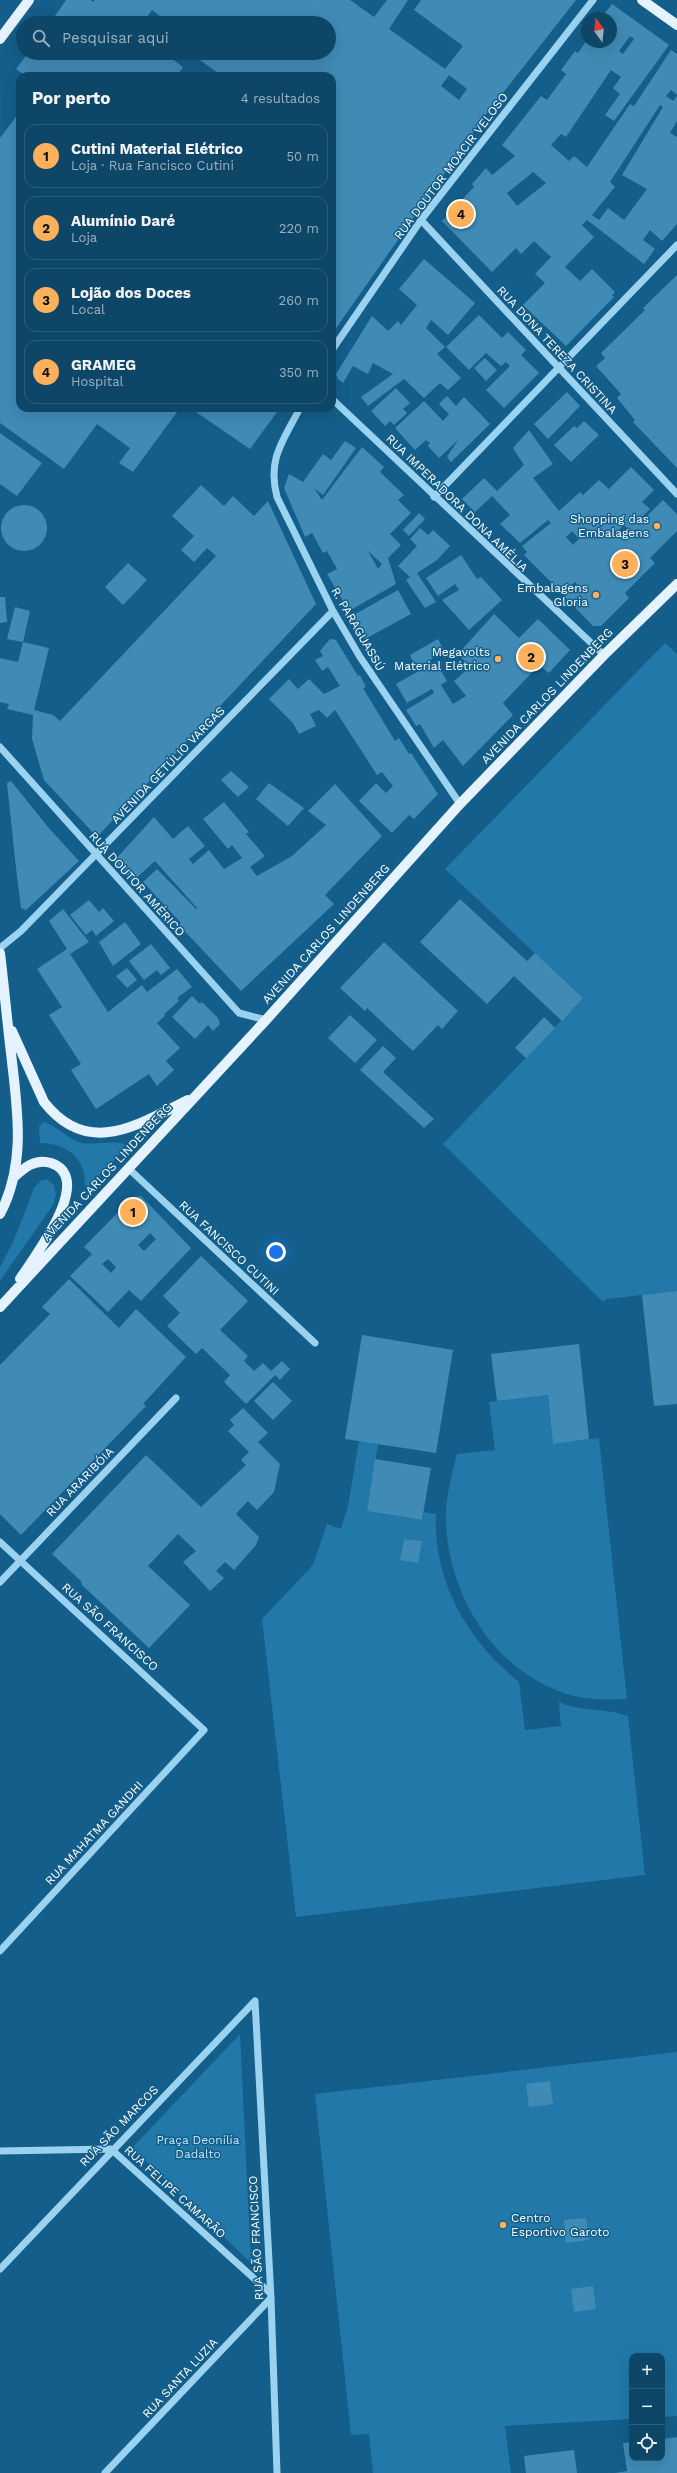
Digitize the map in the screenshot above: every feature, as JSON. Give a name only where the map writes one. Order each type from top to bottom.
[{"type":"main road","points":[[17,16],[29,0]]},
{"type":"main road","points":[[642,0],[677,25]]},
{"type":"main road","points":[[0,39],[16,17]]},
{"type":"main road","name":"AVENIDA CARLOS LINDENBERG","points":[[0,1307],[266,1020],[460,804],[604,655],[677,584]]},
{"type":"main road","points":[[0,953],[19,1125],[17,1155],[13,1178],[0,1214]]},
{"type":"main road","points":[[7,1020],[44,1102],[56,1116],[72,1127],[97,1133],[122,1130],[193,1097]]},
{"type":"main road","points":[[9,1297],[62,1211],[68,1188],[64,1172],[52,1163],[44,1162],[30,1164],[13,1178]]},
{"type":"street","name":"RUA DOUTOR MOACIR VELOSO","points":[[336,344],[421,220],[593,0]]},
{"type":"street","name":"RUA DONA TEREZA CRISTINA","points":[[421,220],[559,370],[677,494]]},
{"type":"street","points":[[434,497],[559,370],[677,246]]},
{"type":"street","name":"RUA IMPERADORA DONA AMÉLIA","points":[[336,403],[434,497],[604,655]]},
{"type":"street","name":"R. PARAGUASSÚ","points":[[298,412],[276,452],[273,472],[277,497],[333,611],[389,702],[460,804]]},
{"type":"street","name":"AVENIDA GETÚLIO VARGAS","points":[[0,948],[21,931],[333,611]]},
{"type":"street","name":"RUA DOUTOR AMÉRICO","points":[[0,747],[239,1013],[266,1020]]},
{"type":"street","name":"RUA FANCISCO CUTINI","points":[[128,1168],[315,1343]]},
{"type":"street","name":"RUA ARARIBÓIA","points":[[0,1582],[176,1398]]},
{"type":"street","name":"RUA SÃO FRANCISCO","points":[[0,1542],[204,1730]]},
{"type":"street","name":"RUA MAHATMA GANDHI","points":[[0,1951],[204,1730]]},
{"type":"street","name":"RUA SÃO FRANCISCO","points":[[255,2001],[270,2295],[277,2473]]},
{"type":"street","name":"RUA SÃO MARCOS","points":[[0,2269],[111,2149],[255,2001]]},
{"type":"street","name":"RUA FELIPE CAMARÃO","points":[[0,2151],[111,2149],[270,2295]]},
{"type":"street","name":"RUA SANTA LUZIA","points":[[104,2473],[270,2295]]},
{"type":"green space","points":[[665,643],[677,654],[677,1291],[607,1299],[603,1302],[443,1144],[583,998],[445,869]]},
{"type":"green space","points":[[43,1122],[50,1124],[81,1143],[121,1143],[124,1144],[124,1150],[87,1188],[85,1185],[84,1173],[78,1159],[73,1154],[62,1147],[48,1143],[40,1143],[39,1127]]},
{"type":"green space","points":[[42,1180],[48,1180],[54,1185],[56,1195],[53,1205],[0,1281],[0,1267],[14,1240],[34,1188]]},
{"type":"green space","points":[[548,1395],[553,1443],[599,1438],[627,1699],[595,1699],[564,1693],[539,1682],[516,1666],[496,1648],[480,1626],[466,1602],[456,1577],[449,1550],[446,1505],[457,1454],[495,1450],[489,1402]]},
{"type":"green space","points":[[359,1441],[378,1444],[367,1511],[422,1520],[424,1512],[436,1514],[437,1539],[447,1586],[457,1608],[484,1648],[519,1682],[525,1730],[561,1726],[559,1702],[576,1707],[628,1716],[645,1875],[296,1917],[262,1619],[313,1565],[327,1524],[341,1529],[348,1506]],"holes":[[[404,1539],[422,1541],[400,1560]]]},
{"type":"green space","name":"Praça Deonília Dadalto","points":[[240,2034],[251,2263],[132,2148]]},
{"type":"green space","name":"Centro Esportivo Garoto","points":[[677,2052],[677,2416],[665,2417],[665,2353],[629,2353],[629,2419],[505,2426],[511,2473],[373,2473],[369,2434],[351,2435],[315,2094]]},
{"type":"building","points":[[66,0],[91,0],[93,2],[95,0],[350,0],[374,17],[387,0],[408,0],[389,29],[445,69],[463,46],[414,10],[421,0],[576,0],[484,117],[336,328],[336,72],[216,72],[200,60],[336,60],[336,16],[160,16],[152,10],[148,16],[55,16]],"holes":[[[449,75],[467,89],[459,100],[441,86]]]},
{"type":"building","points":[[612,4],[669,45],[614,121],[605,115],[620,94],[613,88],[621,77],[611,70],[566,137],[561,134],[551,145],[569,161],[574,156],[587,167],[630,104],[634,106],[671,50],[677,54],[677,95],[671,90],[666,96],[673,101],[677,96],[677,121],[670,133],[677,137],[677,224],[662,241],[650,230],[643,240],[655,249],[644,264],[587,220],[582,225],[594,237],[565,267],[580,281],[592,269],[615,292],[612,295],[614,297],[566,346],[523,305],[545,283],[535,274],[551,257],[534,241],[521,254],[516,248],[492,272],[442,221],[474,187],[472,184],[486,168],[492,175],[515,156],[502,145],[541,96],[547,100],[566,74],[561,70],[575,51],[578,53],[581,48],[617,48],[617,12],[606,12]],"holes":[[[630,36],[634,39],[623,54],[619,51]],[[660,105],[663,107],[622,175],[647,189],[624,220],[608,208],[599,220],[592,215],[615,187],[610,182]],[[533,172],[546,183],[517,206],[507,193]]]},
{"type":"building","points":[[23,60],[174,60],[183,67],[180,72],[20,72],[16,69]]},
{"type":"building","points":[[16,117],[16,412],[177,412],[133,472],[119,463],[130,448],[97,424],[64,469],[0,423],[0,138]]},
{"type":"building","points":[[424,259],[475,303],[448,335],[431,320],[426,328],[445,347],[437,354],[461,378],[448,390],[440,383],[424,398],[404,379],[368,406],[361,397],[393,374],[373,363],[368,374],[353,366],[343,383],[338,379],[336,374],[372,316],[388,331],[398,321],[401,325],[417,305],[399,289]]},
{"type":"building","points":[[677,275],[677,468],[633,422],[635,420],[617,398],[621,394],[596,366],[605,358],[601,353],[645,310],[643,308]]},
{"type":"building","points":[[479,315],[502,338],[508,332],[526,350],[521,355],[539,373],[504,408],[486,390],[510,366],[506,362],[501,366],[486,353],[469,370],[446,347]]},
{"type":"building","points":[[485,358],[497,370],[486,381],[474,368]]},
{"type":"building","points":[[396,388],[410,403],[403,409],[407,413],[394,425],[390,421],[385,426],[371,411]]},
{"type":"building","points":[[567,392],[580,406],[548,439],[534,424]]},
{"type":"building","points":[[447,396],[456,406],[464,397],[490,424],[451,462],[447,457],[458,440],[439,458],[428,446],[430,443],[426,440],[415,450],[395,428],[424,401],[443,421],[449,414],[439,404]]},
{"type":"building","points":[[196,412],[277,412],[250,449]]},
{"type":"building","points":[[584,421],[599,435],[571,462],[554,445],[574,426],[577,428]]},
{"type":"building","points":[[529,430],[553,464],[533,478],[559,511],[580,492],[583,495],[599,480],[609,489],[631,467],[654,490],[642,502],[650,509],[639,520],[641,522],[663,500],[677,514],[677,531],[650,558],[655,563],[625,593],[629,598],[601,626],[593,626],[564,596],[577,584],[575,582],[562,593],[524,555],[527,552],[522,546],[551,523],[548,520],[520,543],[500,524],[510,515],[492,496],[475,512],[462,499],[484,478],[497,491],[524,465],[513,448]],"holes":[[[624,525],[631,532],[623,536],[618,531]],[[572,531],[579,539],[573,545],[566,537]]]},
{"type":"building","points":[[0,433],[42,463],[17,496],[0,484]]},
{"type":"building","points":[[345,441],[356,448],[323,495],[314,488],[322,500],[362,447],[384,467],[380,472],[404,495],[398,500],[411,513],[390,534],[401,545],[388,558],[396,584],[349,611],[327,574],[337,569],[327,551],[323,553],[312,533],[305,537],[284,488],[289,474],[303,482],[323,454],[331,460]],"holes":[[[368,551],[382,564],[378,569]]]},
{"type":"building","points":[[201,485],[224,506],[233,496],[254,516],[268,501],[316,604],[97,837],[44,780],[32,739],[33,715],[7,709],[9,704],[0,702],[0,658],[18,662],[23,642],[49,648],[34,710],[53,715],[60,721],[216,556],[207,548],[194,562],[181,550],[194,536],[172,516]]},
{"type":"building","points":[[19,505],[29,505],[41,511],[46,519],[46,537],[41,545],[33,550],[19,551],[11,548],[4,541],[1,533],[1,523],[4,515],[11,508]]},
{"type":"building","points":[[419,513],[425,519],[409,536],[403,530]]},
{"type":"building","points":[[420,528],[428,535],[433,530],[450,546],[437,560],[417,573],[436,602],[425,608],[406,580],[410,577],[398,566],[417,546],[410,539]]},
{"type":"building","points":[[461,555],[477,579],[481,577],[502,600],[469,630],[442,600],[459,590],[455,584],[438,596],[426,578]]},
{"type":"building","points":[[128,563],[147,580],[123,605],[105,587]]},
{"type":"building","points":[[398,590],[411,614],[365,639],[352,616]]},
{"type":"building","points":[[0,597],[5,597],[7,622],[0,623]]},
{"type":"building","points":[[15,607],[30,611],[23,642],[7,639]]},
{"type":"building","points":[[494,614],[519,638],[538,619],[570,650],[549,673],[539,665],[503,703],[513,715],[463,766],[443,740],[434,748],[420,724],[416,726],[406,710],[434,693],[432,689],[407,703],[396,684],[424,668],[421,665],[416,667],[410,655],[438,639],[443,649],[431,656],[433,658],[430,660],[432,664],[436,662],[447,681],[441,685],[453,704],[466,696],[454,681],[470,667],[458,654]]},
{"type":"building","points":[[330,639],[336,640],[358,676],[360,675],[366,687],[363,688],[395,741],[399,738],[409,754],[411,753],[438,794],[414,819],[409,815],[392,833],[359,801],[376,783],[386,793],[393,786],[382,772],[377,775],[335,710],[327,718],[319,710],[310,714],[316,726],[299,734],[293,723],[269,699],[289,679],[298,689],[309,679],[324,694],[340,686],[328,667],[322,671],[315,660],[323,656],[320,651]]},
{"type":"building","points":[[231,771],[249,787],[238,797],[221,780]]},
{"type":"building","points":[[11,781],[48,827],[79,861],[26,910],[21,908],[16,868],[7,783]]},
{"type":"building","points":[[269,783],[304,808],[288,826],[256,799]]},
{"type":"building","points":[[335,784],[382,836],[325,895],[334,904],[241,991],[179,925],[181,923],[143,882],[157,869],[196,909],[197,908],[155,861],[133,881],[114,861],[154,817],[173,839],[188,826],[205,846],[189,859],[193,864],[209,850],[224,869],[242,858],[232,845],[228,849],[203,819],[224,802],[249,832],[246,834],[265,856],[250,867],[257,876],[292,856],[326,825],[308,811]]},
{"type":"building","points":[[460,899],[527,961],[535,953],[583,998],[562,1021],[514,976],[487,1004],[420,942]]},
{"type":"building","points":[[89,900],[99,912],[103,908],[114,921],[96,936],[92,930],[86,935],[70,915]]},
{"type":"building","points":[[63,909],[89,942],[70,954],[108,1012],[142,985],[147,992],[177,969],[192,987],[177,998],[179,1001],[164,1014],[165,1016],[157,1023],[180,1048],[166,1061],[174,1070],[157,1086],[149,1074],[96,1109],[71,1070],[81,1064],[49,1015],[62,1007],[37,969],[67,949],[49,921]]},
{"type":"building","points":[[125,922],[141,944],[113,966],[99,942]]},
{"type":"building","points":[[384,942],[458,1011],[442,1029],[438,1025],[413,1051],[367,1008],[365,1011],[340,988]]},
{"type":"building","points":[[151,944],[170,968],[161,975],[157,970],[144,980],[129,961]]},
{"type":"building","points":[[127,968],[137,980],[127,988],[116,976]]},
{"type":"building","points":[[192,996],[200,1004],[202,1002],[218,1018],[220,1024],[213,1031],[208,1025],[195,1039],[172,1017]]},
{"type":"building","points":[[350,1015],[377,1040],[355,1063],[328,1038]]},
{"type":"building","points":[[544,1017],[555,1028],[526,1058],[515,1048]]},
{"type":"building","points":[[383,1046],[396,1058],[383,1072],[434,1119],[424,1128],[360,1070]]},
{"type":"building","points":[[141,1196],[191,1248],[141,1301],[129,1290],[108,1312],[70,1276],[92,1254],[84,1247],[133,1197]],"holes":[[[150,1233],[156,1239],[144,1251],[138,1245]],[[108,1259],[116,1267],[111,1273],[102,1264]]]},
{"type":"building","points":[[201,1256],[248,1301],[220,1330],[248,1356],[244,1361],[254,1371],[263,1363],[271,1371],[282,1361],[290,1369],[280,1380],[275,1375],[246,1404],[224,1382],[230,1375],[202,1348],[196,1354],[167,1326],[180,1313],[163,1296]]},
{"type":"building","points":[[69,1279],[119,1328],[136,1309],[186,1357],[143,1404],[146,1406],[21,1535],[0,1514],[0,1365],[50,1314],[42,1307]]},
{"type":"building","points":[[677,1291],[677,1404],[654,1406],[642,1295]]},
{"type":"building","points":[[362,1335],[453,1350],[436,1453],[345,1439]]},
{"type":"building","points":[[579,1344],[589,1439],[553,1444],[548,1395],[497,1401],[491,1354]]},
{"type":"building","points":[[273,1382],[292,1401],[273,1420],[254,1401]]},
{"type":"building","points":[[243,1408],[268,1433],[258,1442],[280,1464],[274,1492],[257,1510],[248,1501],[236,1514],[259,1537],[256,1545],[234,1570],[225,1562],[216,1571],[224,1578],[210,1591],[183,1562],[196,1551],[178,1534],[148,1566],[190,1605],[149,1648],[81,1584],[82,1582],[52,1554],[146,1455],[201,1507],[246,1465],[241,1460],[249,1452],[228,1431],[234,1425],[230,1420]]},
{"type":"building","points":[[375,1459],[431,1468],[422,1520],[367,1511]]},
{"type":"building","points":[[404,1539],[422,1541],[418,1563],[400,1560]]},
{"type":"building","points":[[550,2081],[553,2104],[529,2107],[526,2084]]},
{"type":"building","points":[[586,2218],[589,2240],[566,2243],[564,2220]]},
{"type":"building","points":[[593,2286],[596,2309],[574,2312],[571,2289]]},
{"type":"building","points":[[677,2437],[677,2473],[615,2473],[627,2471],[623,2443],[629,2442],[629,2461],[665,2461],[665,2439]]},
{"type":"building","points":[[574,2450],[577,2473],[526,2473],[524,2456]]},
{"type":"place","name":"GRAMEG","points":[[461,214]]},
{"type":"place","name":"Shopping das Embalagens","points":[[657,526]]},
{"type":"place","name":"Lojão dos Doces","points":[[625,564]]},
{"type":"place","name":"Embalagens Gloria","points":[[596,595]]},
{"type":"place","name":"Alumínio Daré","points":[[531,657]]},
{"type":"place","name":"Megavolts Material Elétrico","points":[[498,659]]},
{"type":"place","name":"Cutini Material Elétrico","points":[[133,1212]]},
{"type":"place","name":"Centro Esportivo Garoto","points":[[503,2225]]}]
